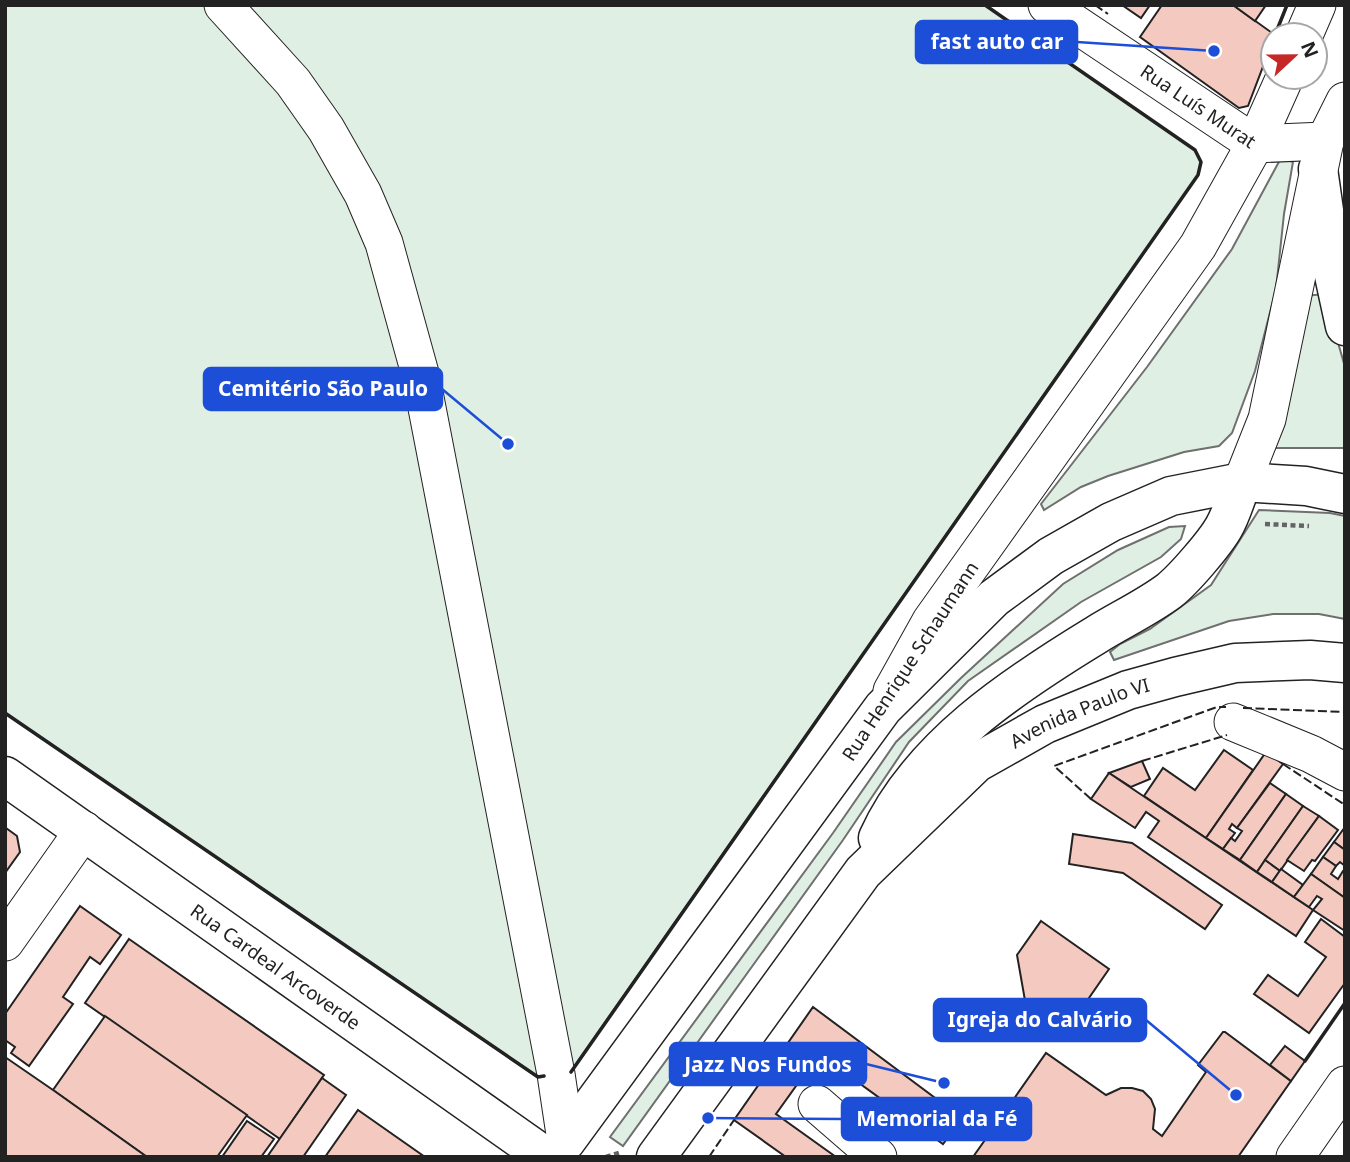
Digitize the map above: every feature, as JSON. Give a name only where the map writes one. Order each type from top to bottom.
[{"type":"main road","points":[[1322,155],[1332,266],[1345,326]]},
{"type":"main road","points":[[669,1152],[863,872],[884,824],[922,772],[968,722],[1022,681],[1170,590],[1224,527],[1242,482]]},
{"type":"main road","points":[[883,708],[994,598],[1051,556],[1111,522],[1171,496],[1242,482],[1306,486],[1345,494]]},
{"type":"main road","name":"Avenida Paulo VI","points":[[863,872],[976,762],[1045,724],[1128,690],[1235,663],[1310,660],[1345,663]]},
{"type":"main road","name":"Rua Henrique Schaumann","points":[[554,1152],[883,708]]},
{"type":"main road","name":"Rua Cardeal Arcoverde","points":[[5,776],[554,1152]]},
{"type":"street","points":[[223,5],[293,82],[326,129],[363,194],[384,243],[421,377],[556,1074],[554,1152]]},
{"type":"street","name":"Rua Luís Murat","points":[[1047,5],[1255,144],[1322,155]]},
{"type":"street","name":"Rua Henrique Schaumann","points":[[883,708],[931,621],[1198,246],[1255,144],[1279,91]]},
{"type":"street","points":[[1242,482],[1267,419],[1322,155],[1345,101]]},
{"type":"street","points":[[1233,722],[1311,754],[1345,772]]},
{"type":"street","points":[[5,942],[84,830]]},
{"type":"street","points":[[1295,1157],[1345,1085]]},
{"type":"street","points":[[817,1104],[878,1157]]},
{"type":"path","points":[[1224,527],[1271,523],[1320,527]]},
{"type":"green space","points":[[5,5],[985,5],[1195,150],[1201,162],[1198,175],[571,1071],[538,1077],[5,713]]},
{"type":"green space","points":[[1281,158],[1293,162],[1276,289],[1255,371],[1232,433],[1219,446],[1184,452],[1081,487],[1044,510],[1041,504],[1147,367],[1232,249]]},
{"type":"green space","points":[[1324,294],[1345,367],[1345,448],[1273,448],[1305,296]]},
{"type":"green space","points":[[1259,510],[1345,516],[1345,619],[1319,614],[1273,614],[1229,621],[1114,660],[1110,652],[1120,644],[1150,629],[1211,585]]},
{"type":"green space","points":[[1185,526],[1181,539],[1161,557],[1081,602],[968,681],[909,742],[843,840],[623,1146],[610,1137],[833,833],[896,742],[1063,584],[1118,550],[1169,527]]},
{"type":"building","points":[[1122,5],[1150,5],[1141,18]]},
{"type":"building","points":[[1162,5],[1233,5],[1259,24],[1259,77],[1248,106],[1239,108],[1140,37]]},
{"type":"building","points":[[1233,5],[1266,5],[1255,21]]},
{"type":"building","points":[[1224,750],[1253,770],[1206,838],[1144,796],[1163,768],[1195,790]]},
{"type":"building","points":[[1266,752],[1283,764],[1237,828],[1232,824],[1229,829],[1235,833],[1223,849],[1206,838]]},
{"type":"building","points":[[1142,761],[1150,779],[1131,787],[1109,773]]},
{"type":"building","points":[[1109,773],[1313,910],[1296,936],[1148,837],[1159,821],[1146,812],[1135,828],[1091,799]]},
{"type":"building","points":[[1270,783],[1286,794],[1240,860],[1223,849],[1231,838],[1235,841],[1242,831],[1237,828]]},
{"type":"building","points":[[1286,794],[1303,806],[1257,872],[1240,860]]},
{"type":"building","points":[[1303,806],[1319,816],[1280,871],[1265,860]]},
{"type":"building","points":[[1319,816],[1338,830],[1304,871],[1287,860]]},
{"type":"building","points":[[1345,827],[1345,850],[1334,842]]},
{"type":"building","points":[[6,828],[17,836],[20,852],[5,873]]},
{"type":"building","points":[[1073,834],[1132,843],[1222,905],[1205,929],[1123,873],[1069,864]]},
{"type":"building","points":[[1334,842],[1345,850],[1345,866],[1340,862],[1336,866],[1323,857]]},
{"type":"building","points":[[1323,857],[1336,866],[1331,874],[1338,879],[1343,871],[1345,872],[1345,898],[1311,874]]},
{"type":"building","points":[[1265,860],[1280,871],[1272,882],[1257,872]]},
{"type":"building","points":[[1281,869],[1303,885],[1294,897],[1272,882]]},
{"type":"building","points":[[1311,874],[1345,898],[1345,931],[1313,910],[1322,899],[1317,896],[1309,907],[1294,897]]},
{"type":"building","points":[[80,906],[121,935],[100,964],[90,957],[63,997],[73,1004],[29,1066],[11,1053],[15,1047],[5,1040],[5,1014]]},
{"type":"building","points":[[1321,919],[1345,937],[1345,983],[1309,1033],[1254,994],[1268,975],[1298,996],[1326,957],[1305,942]]},
{"type":"building","points":[[1041,921],[1109,969],[1062,1037],[1027,1012],[1017,955]]},
{"type":"building","points":[[129,939],[324,1075],[280,1139],[85,1003]]},
{"type":"building","points":[[813,1007],[962,1118],[943,1144],[819,1054],[776,1114],[836,1157],[786,1157],[734,1120]]},
{"type":"building","points":[[105,1016],[247,1115],[217,1157],[147,1157],[53,1090]]},
{"type":"building","points":[[1223,1032],[1291,1081],[1238,1157],[973,1157],[1046,1053],[1106,1095],[1121,1088],[1143,1091],[1151,1099],[1155,1109],[1153,1129],[1162,1136],[1206,1072],[1198,1065]]},
{"type":"building","points":[[1285,1046],[1305,1061],[1291,1081],[1270,1065]]},
{"type":"building","points":[[5,1057],[53,1090],[147,1157],[5,1157]]},
{"type":"building","points":[[322,1078],[346,1095],[303,1157],[267,1157]]},
{"type":"building","points":[[358,1110],[425,1157],[325,1157]]},
{"type":"building","points":[[247,1121],[274,1139],[261,1157],[222,1157]]},
{"type":"fence","points":[[1095,5],[1108,14]]},
{"type":"fence","points":[[1091,799],[1054,766],[1217,707],[1226,707]]},
{"type":"fence","points":[[1243,708],[1345,712]]},
{"type":"fence","points":[[1142,761],[1227,735]]},
{"type":"fence","points":[[1283,764],[1345,805]]},
{"type":"fence","points":[[709,1157],[734,1120]]},
{"type":"wall","points":[[571,1072],[1198,175],[1201,162],[1195,150],[985,5]]},
{"type":"wall","points":[[1281,21],[1287,5]]},
{"type":"wall","points":[[5,713],[538,1077],[544,1076]]},
{"type":"wall","points":[[1305,1061],[1345,1003]]},
{"type":"place","name":"fast auto car","points":[[1214,51]]},
{"type":"place","name":"Cemitério São Paulo","points":[[508,444]]},
{"type":"place","name":"Jazz Nos Fundos","points":[[944,1083]]},
{"type":"place","name":"Igreja do Calvário","points":[[1236,1095]]},
{"type":"place","name":"Memorial da Fé","points":[[708,1118]]}]
